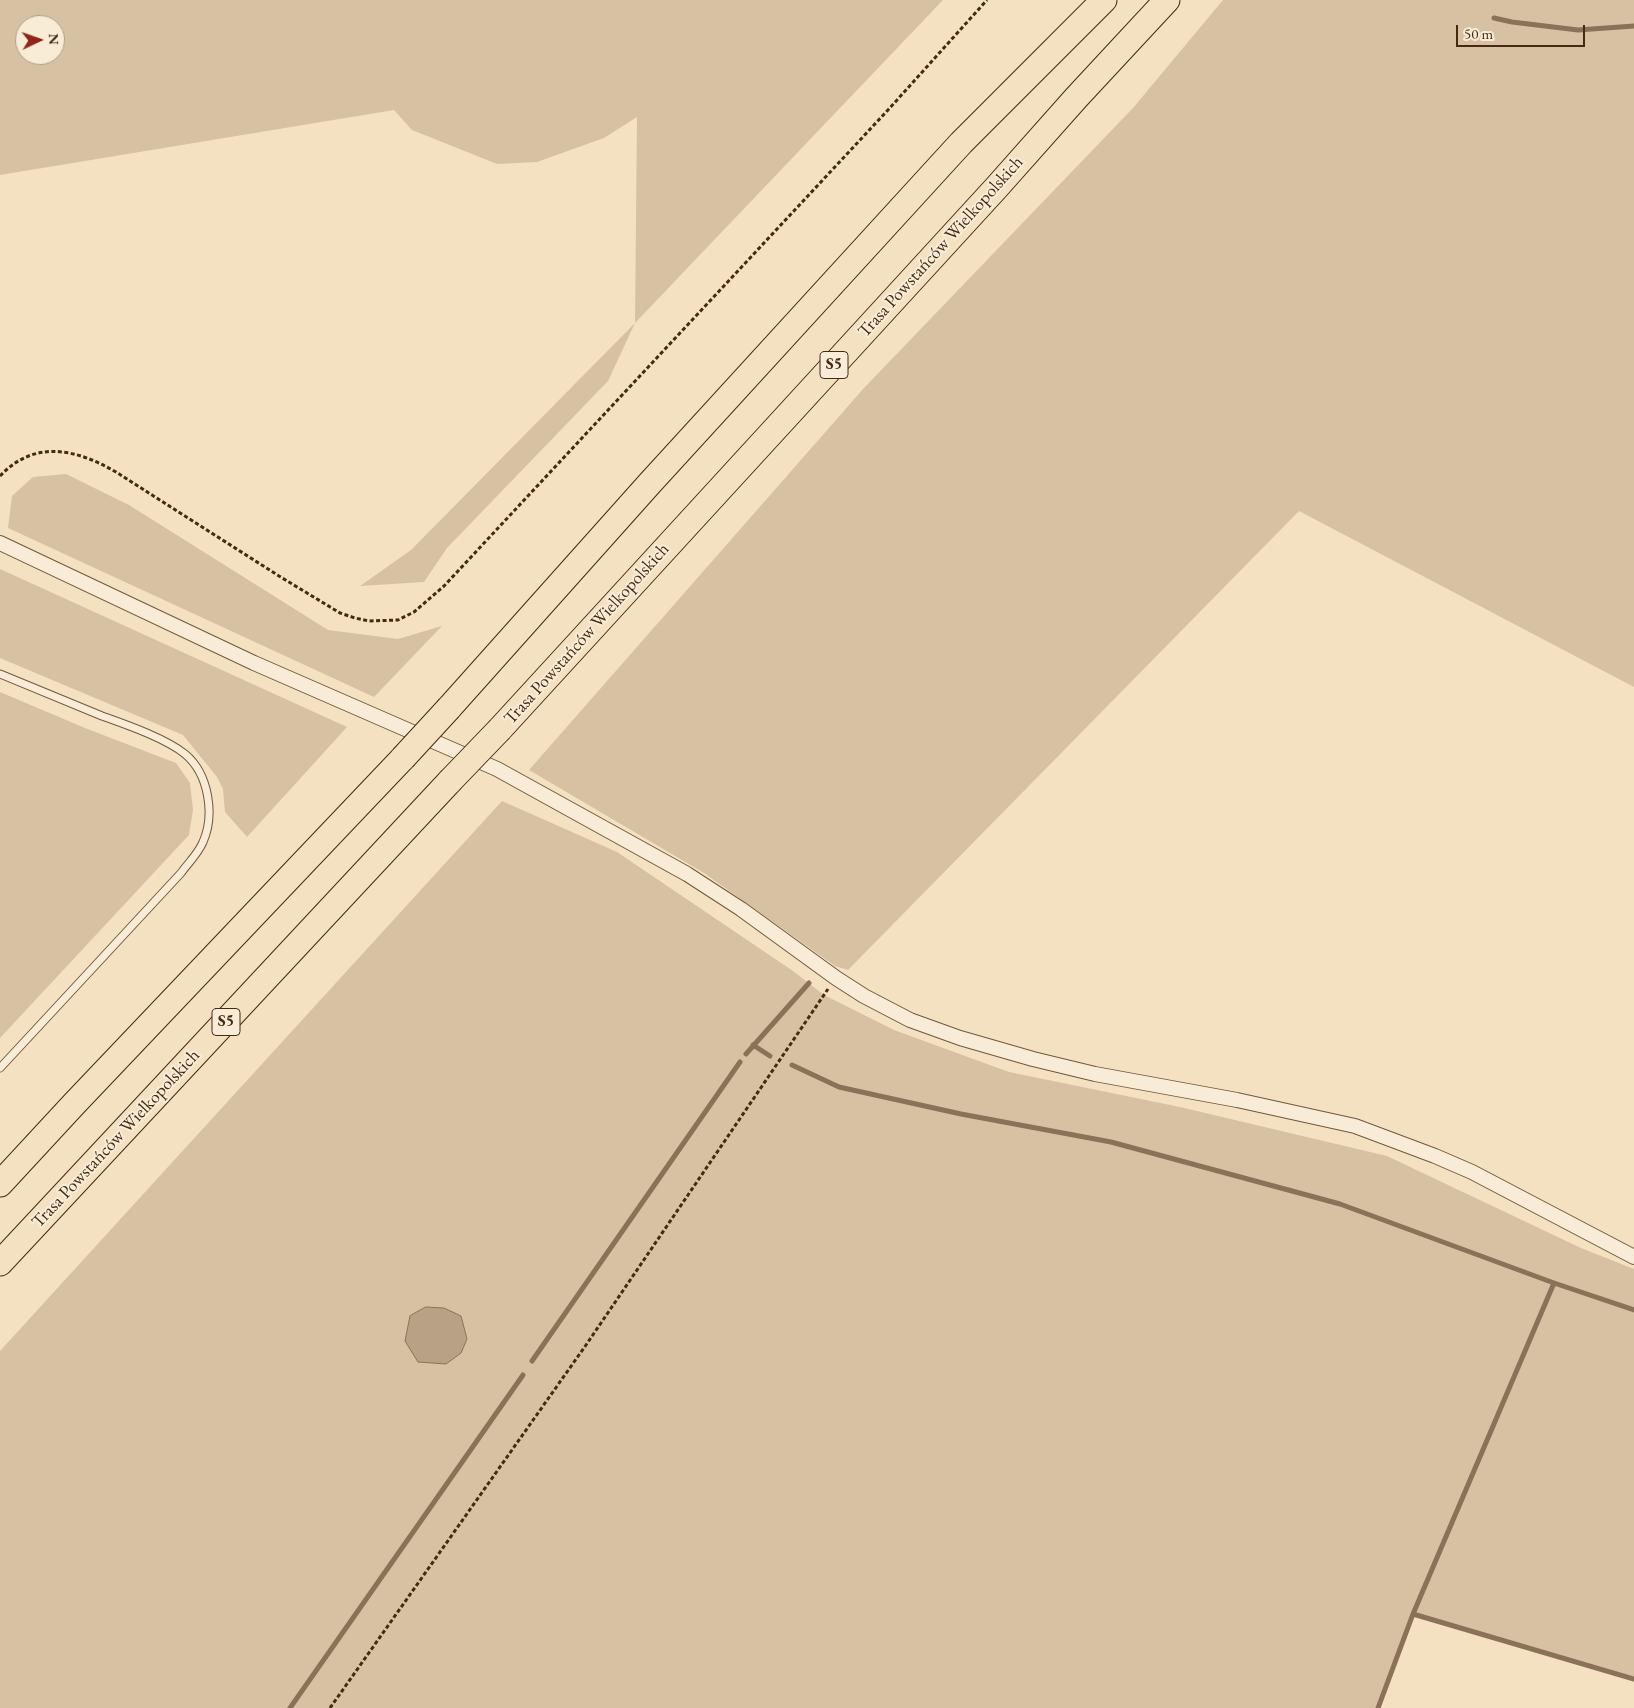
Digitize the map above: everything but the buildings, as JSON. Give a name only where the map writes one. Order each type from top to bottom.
[{"type":"highway","points":[[0,1184],[403,758],[650,483],[961,143],[1104,0]]},
{"type":"highway","name":"Trasa Powstańców Wielkopolskich","points":[[0,1263],[500,729],[1167,0]]},
{"type":"street","points":[[0,543],[246,659],[497,769],[687,874],[741,909],[836,978],[864,996],[910,1020],[960,1038],[1033,1060],[1095,1074],[1301,1113],[1380,1134],[1472,1172],[1634,1256]]},
{"type":"lane","points":[[0,674],[127,726],[166,743],[184,754],[195,766],[203,780],[208,797],[209,814],[206,833],[200,849],[181,873],[0,1068]]},
{"type":"path","points":[[0,476],[7,469],[34,454],[50,452],[80,454],[116,472],[340,613],[369,621],[398,620],[414,612],[444,586],[855,146],[987,0]]},
{"type":"path","points":[[330,1708],[586,1345],[836,978]]},
{"type":"shaded area","points":[[0,0],[943,0],[635,323],[637,117],[604,138],[537,162],[497,164],[412,130],[394,110],[0,175]]},
{"type":"shaded area","points":[[1223,0],[1634,0],[1634,687],[1299,511],[848,970],[835,966],[704,873],[529,770],[864,388],[1133,108]]},
{"type":"shaded area","points":[[635,323],[608,381],[447,548],[424,582],[360,586],[411,550]]},
{"type":"shaded area","points":[[66,474],[129,505],[328,630],[398,639],[442,626],[374,697],[8,528],[12,496],[33,477]]},
{"type":"shaded area","points":[[0,569],[347,727],[247,837],[225,812],[223,789],[217,777],[183,735],[0,658]]},
{"type":"shaded area","points":[[0,692],[85,728],[176,763],[190,783],[193,810],[189,835],[0,1038]]},
{"type":"shaded area","points":[[502,801],[617,852],[793,971],[824,995],[894,1030],[1009,1072],[1180,1107],[1387,1156],[1581,1248],[1634,1269],[1634,1679],[1413,1614],[1378,1708],[0,1708],[0,1351]]},
{"type":"shaded area","points":[[426,1307],[444,1308],[461,1316],[467,1339],[461,1353],[446,1364],[418,1362],[405,1341],[410,1316]]},
{"type":"waterway","points":[[1494,18],[1578,30],[1634,26]]},
{"type":"waterway","points":[[746,1054],[809,983]]},
{"type":"waterway","points":[[753,1045],[770,1056]]},
{"type":"waterway","points":[[532,1361],[740,1062]]},
{"type":"waterway","points":[[792,1065],[839,1087],[961,1114],[1111,1142],[1340,1204],[1554,1283],[1634,1310]]},
{"type":"waterway","points":[[1413,1614],[1554,1283]]},
{"type":"waterway","points":[[290,1708],[523,1375]]},
{"type":"waterway","points":[[1378,1708],[1413,1614],[1634,1679]]}]
